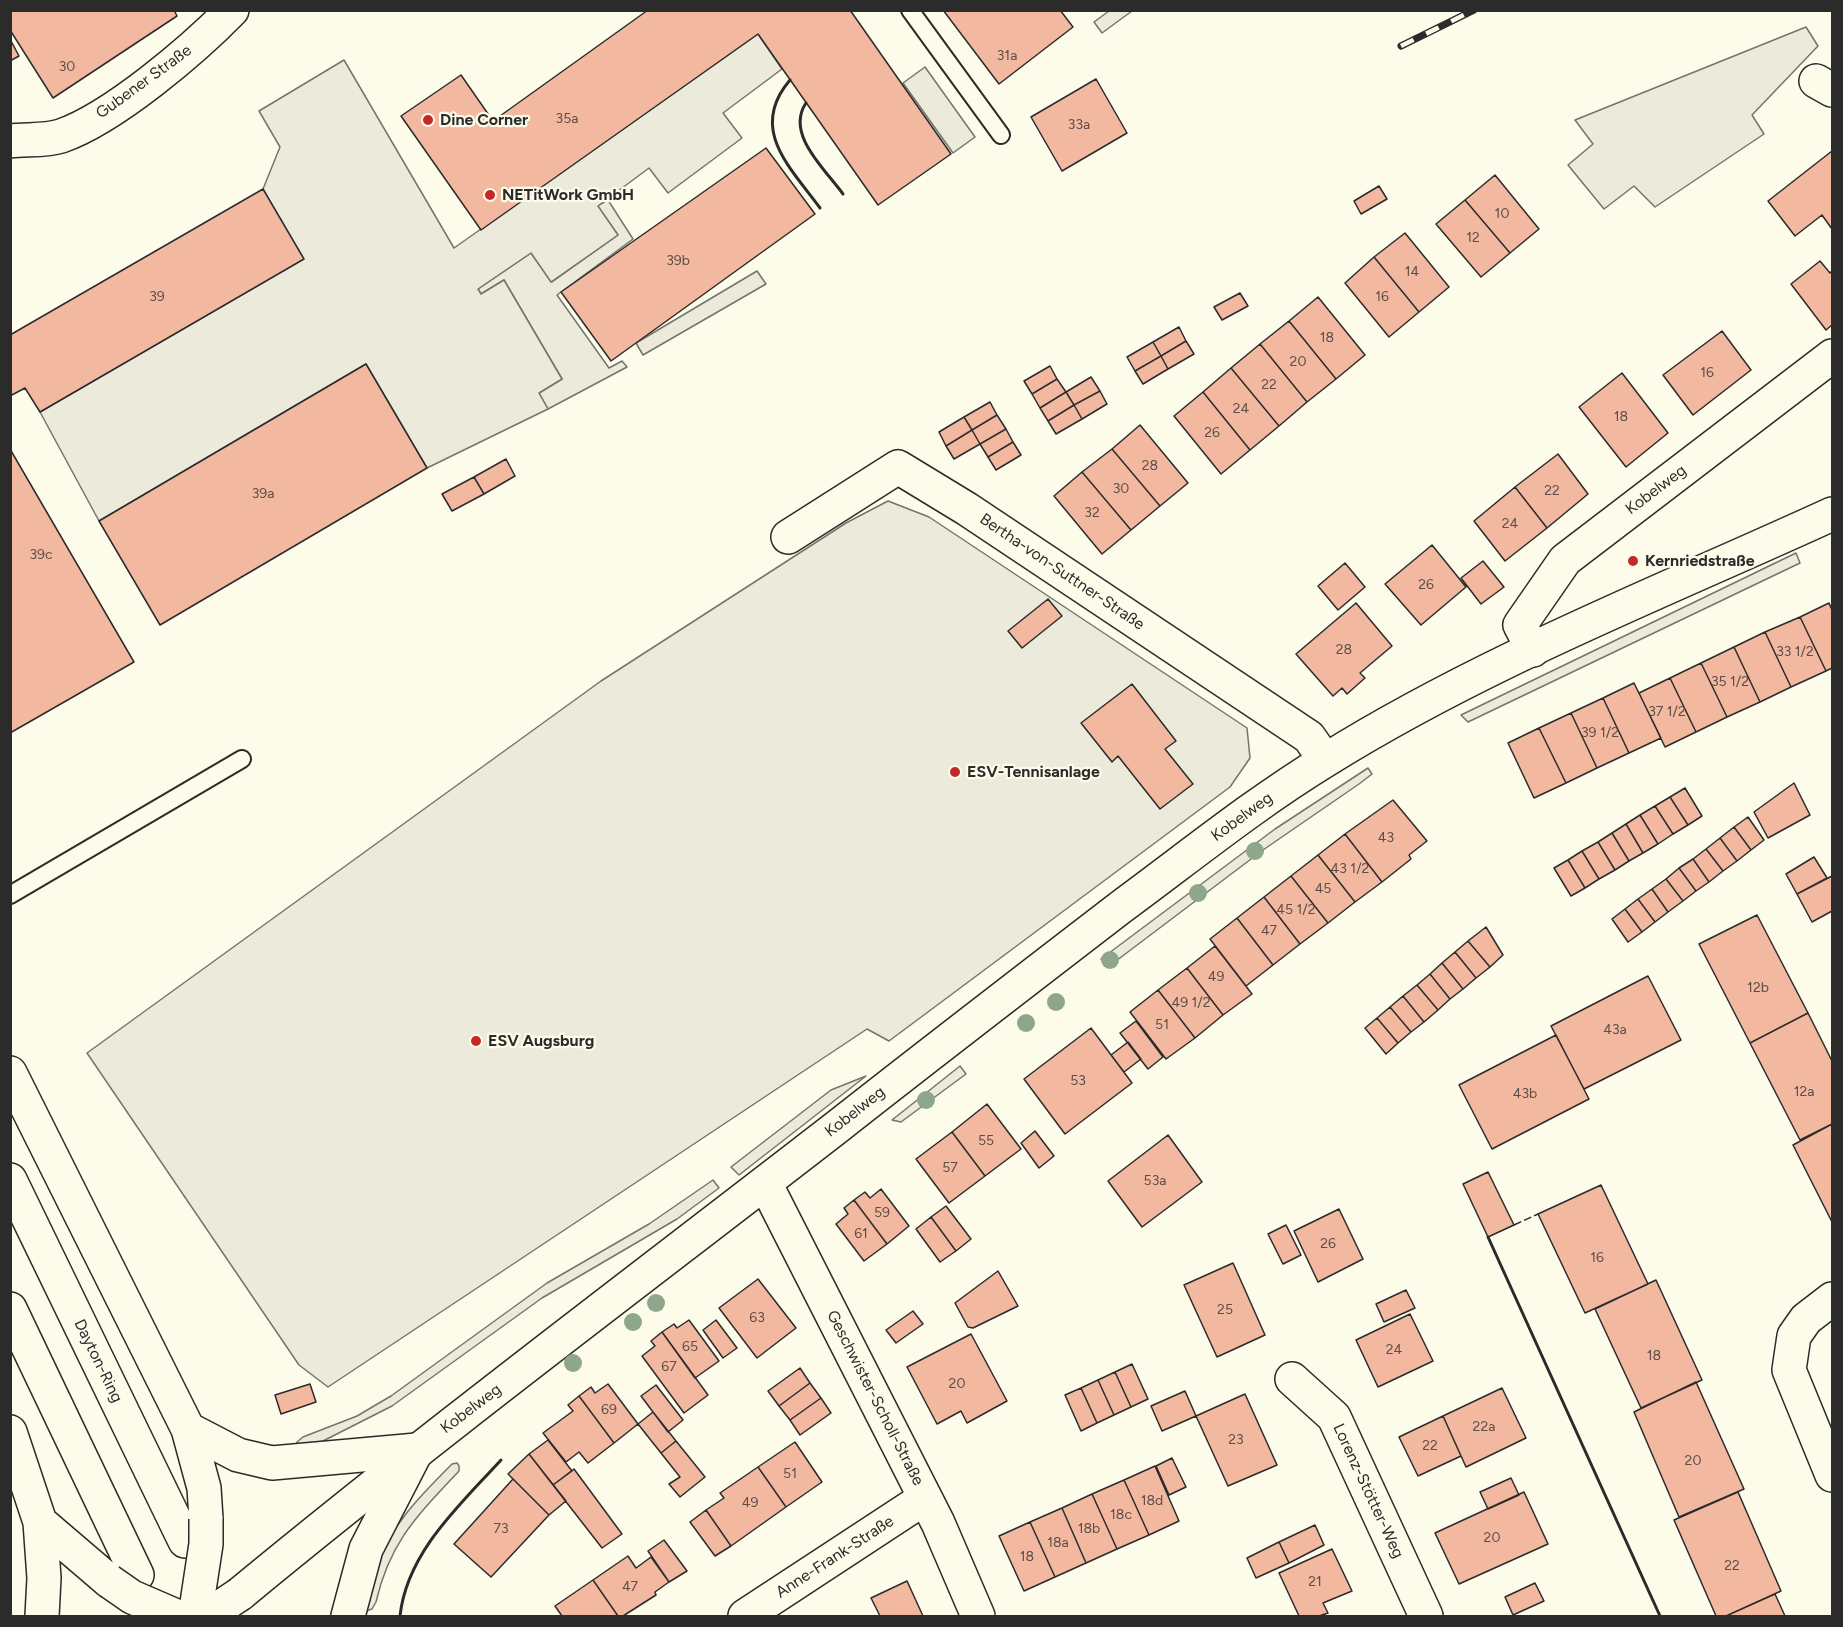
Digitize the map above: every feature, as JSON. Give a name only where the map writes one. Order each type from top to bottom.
[{"type":"main road","name":"Gubener Straße","points":[[10,141],[60,136],[112,109],[204,39],[232,10]]},
{"type":"main road","name":"Kobelweg","points":[[1533,650],[1520,625],[1565,560],[1833,356]]},
{"type":"main road","name":"Bertha-von-Suttner-Straße","points":[[788,537],[898,467],[967,509],[1309,737],[1324,760]]},
{"type":"main road","name":"Kobelweg","points":[[207,1617],[240,1594],[417,1450],[966,1025],[1242,816],[1324,760],[1401,715],[1533,650],[1833,514]]},
{"type":"main road","points":[[10,1073],[188,1429],[204,1488],[195,1530],[206,1544],[195,1617]]},
{"type":"main road","name":"Dayton-Ring","points":[[10,1180],[195,1530]]},
{"type":"main road","name":"Geschwister-Scholl-Straße","points":[[765,1182],[925,1498],[978,1617]]},
{"type":"main road","points":[[1833,1299],[1806,1319],[1794,1336],[1789,1370],[1833,1475]]},
{"type":"main road","points":[[10,1309],[132,1597],[176,1617]]},
{"type":"main road","name":"Lorenz-Stötter-Weg","points":[[1292,1379],[1334,1417],[1426,1617]]},
{"type":"main road","points":[[188,1429],[238,1455],[272,1463],[417,1450]]},
{"type":"main road","points":[[10,1432],[40,1522],[44,1578],[42,1617]]},
{"type":"main road","points":[[348,1617],[366,1550],[417,1450]]},
{"type":"main road","name":"Anne-Frank-Straße","points":[[745,1617],[925,1498]]},
{"type":"main road","points":[[40,1522],[123,1578]]},
{"type":"lane","points":[[910,10],[1000,135]]},
{"type":"lane","points":[[12,894],[242,759]]},
{"type":"shaded area","points":[[1109,11],[1132,11],[1102,33],[1094,22]]},
{"type":"shaded area","points":[[1806,27],[1818,46],[1752,115],[1764,134],[1655,207],[1634,186],[1604,209],[1568,165],[1593,144],[1575,120]]},
{"type":"shaded area","points":[[758,34],[782,69],[723,113],[742,138],[668,193],[649,168],[598,206],[618,235],[551,282],[531,253],[478,289],[481,294],[504,280],[562,379],[539,393],[548,409],[427,468],[366,364],[99,521],[40,412],[303,259],[263,189],[280,147],[259,111],[344,60],[454,248]]},
{"type":"shaded area","points":[[925,67],[975,137],[953,153],[903,83]]},
{"type":"shaded area","points":[[608,200],[633,239],[557,295],[609,368],[622,361],[627,367],[548,409],[539,393],[562,379],[504,280],[481,294],[478,289],[531,253],[552,282],[618,235],[597,206]]},
{"type":"shaded area","points":[[757,271],[766,284],[643,355],[636,343]]},
{"type":"shaded area","points":[[888,501],[929,517],[1247,728],[1250,758],[1230,787],[889,1041],[867,1029],[328,1387],[299,1365],[87,1053],[601,681],[846,523]]},
{"type":"shaded area","points":[[1796,553],[1800,563],[1468,722],[1461,715]]},
{"type":"shaded area","points":[[1368,768],[1372,774],[1359,784],[1263,850],[1108,967],[1101,959],[1275,829]]},
{"type":"shaded area","points":[[960,1066],[966,1074],[901,1122],[892,1120]]},
{"type":"shaded area","points":[[866,1076],[739,1175],[731,1167],[831,1090]]},
{"type":"shaded area","points":[[713,1180],[719,1188],[677,1219],[542,1298],[392,1406],[321,1442],[295,1449],[297,1442],[303,1437],[357,1416],[391,1396],[547,1283],[649,1224]]},
{"type":"shaded area","points":[[457,1463],[459,1471],[407,1530],[389,1562],[376,1602],[372,1609],[366,1611],[372,1575],[388,1539],[417,1500],[452,1464]]},
{"type":"building","points":[[10,10],[174,10],[177,16],[53,98],[10,30]]},
{"type":"building","points":[[648,10],[850,10],[951,154],[878,205],[758,34],[481,230],[401,116],[461,75],[493,121]]},
{"type":"building","points":[[943,10],[1060,10],[1073,27],[999,84]]},
{"type":"building","points":[[10,39],[19,56],[10,61]]},
{"type":"building","points":[[1096,79],[1127,133],[1062,171],[1031,117]]},
{"type":"building","points":[[766,148],[815,214],[611,361],[561,292]]},
{"type":"building","points":[[1832,151],[1832,229],[1822,215],[1795,236],[1768,201]]},
{"type":"building","points":[[1495,175],[1539,229],[1510,253],[1465,200]]},
{"type":"building","points":[[1379,186],[1387,199],[1361,214],[1354,201]]},
{"type":"building","points":[[263,189],[304,259],[40,412],[25,388],[10,396],[10,335]]},
{"type":"building","points":[[1465,200],[1510,253],[1481,277],[1436,224]]},
{"type":"building","points":[[1405,233],[1449,287],[1419,312],[1374,257]]},
{"type":"building","points":[[1374,257],[1419,312],[1389,337],[1345,283]]},
{"type":"building","points":[[1820,261],[1830,273],[1832,271],[1832,325],[1826,330],[1791,284]]},
{"type":"building","points":[[1240,293],[1248,306],[1222,320],[1214,307]]},
{"type":"building","points":[[1318,297],[1365,355],[1336,379],[1289,321]]},
{"type":"building","points":[[1289,321],[1336,379],[1307,402],[1260,344]]},
{"type":"building","points":[[1179,327],[1186,341],[1161,356],[1153,342]]},
{"type":"building","points":[[1722,331],[1751,370],[1693,415],[1663,375]]},
{"type":"building","points":[[1186,341],[1194,354],[1168,369],[1161,356]]},
{"type":"building","points":[[1153,342],[1161,356],[1135,371],[1127,357]]},
{"type":"building","points":[[1260,344],[1307,402],[1279,426],[1231,368]]},
{"type":"building","points":[[1161,356],[1168,369],[1143,384],[1135,371]]},
{"type":"building","points":[[366,364],[427,468],[160,625],[99,521]]},
{"type":"building","points":[[1050,366],[1057,379],[1032,394],[1024,381]]},
{"type":"building","points":[[1231,368],[1279,426],[1250,450],[1203,392]]},
{"type":"building","points":[[1622,373],[1668,433],[1626,467],[1579,407]]},
{"type":"building","points":[[1091,377],[1100,391],[1074,405],[1066,392]]},
{"type":"building","points":[[1057,379],[1066,392],[1040,408],[1032,394]]},
{"type":"building","points":[[1100,391],[1107,404],[1082,419],[1074,405]]},
{"type":"building","points":[[1066,392],[1074,405],[1048,421],[1040,408]]},
{"type":"building","points":[[1203,392],[1250,450],[1221,474],[1174,416]]},
{"type":"building","points":[[990,402],[997,415],[972,430],[964,417]]},
{"type":"building","points":[[1074,405],[1082,419],[1056,434],[1048,421]]},
{"type":"building","points":[[997,415],[1006,429],[980,444],[972,430]]},
{"type":"building","points":[[964,417],[972,430],[946,446],[939,432]]},
{"type":"building","points":[[1140,425],[1188,483],[1160,506],[1112,449]]},
{"type":"building","points":[[1006,429],[1013,442],[988,457],[980,444]]},
{"type":"building","points":[[972,430],[980,444],[954,459],[946,446]]},
{"type":"building","points":[[1013,442],[1021,455],[996,470],[988,457]]},
{"type":"building","points":[[10,449],[134,662],[10,733]]},
{"type":"building","points":[[1112,449],[1160,506],[1131,530],[1082,472]]},
{"type":"building","points":[[1558,454],[1588,494],[1547,528],[1515,487]]},
{"type":"building","points":[[506,459],[515,476],[484,494],[474,477]]},
{"type":"building","points":[[1082,472],[1131,530],[1102,554],[1054,496]]},
{"type":"building","points":[[474,477],[484,494],[452,511],[442,494]]},
{"type":"building","points":[[1515,487],[1547,528],[1505,561],[1474,521]]},
{"type":"building","points":[[1432,545],[1466,587],[1421,625],[1385,584]]},
{"type":"building","points":[[1483,561],[1504,587],[1481,604],[1461,578]]},
{"type":"building","points":[[1345,563],[1365,587],[1338,610],[1318,586]]},
{"type":"building","points":[[1048,599],[1062,616],[1022,648],[1008,631]]},
{"type":"building","points":[[1356,603],[1392,646],[1360,673],[1365,678],[1347,694],[1342,688],[1333,696],[1296,654]]},
{"type":"building","points":[[1829,603],[1832,610],[1832,668],[1826,671],[1800,617]]},
{"type":"building","points":[[1800,617],[1826,671],[1791,687],[1765,632]]},
{"type":"building","points":[[1765,632],[1791,687],[1760,702],[1734,647]]},
{"type":"building","points":[[1734,647],[1760,702],[1727,717],[1701,663]]},
{"type":"building","points":[[1701,663],[1727,717],[1696,732],[1670,678]]},
{"type":"building","points":[[1670,678],[1696,732],[1665,747],[1639,693]]},
{"type":"building","points":[[1634,683],[1661,738],[1629,753],[1603,698]]},
{"type":"building","points":[[1132,684],[1176,741],[1165,749],[1193,784],[1160,809],[1118,756],[1112,762],[1081,723]]},
{"type":"building","points":[[1603,698],[1629,753],[1597,768],[1571,713]]},
{"type":"building","points":[[1571,713],[1597,768],[1566,783],[1539,728]]},
{"type":"building","points":[[1539,728],[1566,783],[1534,798],[1508,743]]},
{"type":"building","points":[[1794,783],[1810,815],[1768,838],[1754,812]]},
{"type":"building","points":[[1685,788],[1702,816],[1688,825],[1670,797]]},
{"type":"building","points":[[1670,797],[1688,825],[1673,834],[1655,806]]},
{"type":"building","points":[[1393,800],[1427,841],[1409,855],[1411,859],[1382,882],[1345,834]]},
{"type":"building","points":[[1655,806],[1673,834],[1658,844],[1640,815]]},
{"type":"building","points":[[1640,815],[1658,844],[1643,853],[1626,824]]},
{"type":"building","points":[[1748,817],[1764,840],[1751,850],[1734,827]]},
{"type":"building","points":[[1626,824],[1643,853],[1629,861],[1612,833]]},
{"type":"building","points":[[1734,827],[1751,850],[1737,861],[1720,838]]},
{"type":"building","points":[[1612,833],[1629,861],[1615,870],[1598,842]]},
{"type":"building","points":[[1345,834],[1382,882],[1355,902],[1318,855]]},
{"type":"building","points":[[1720,838],[1737,861],[1723,871],[1706,849]]},
{"type":"building","points":[[1598,842],[1615,870],[1599,879],[1582,851]]},
{"type":"building","points":[[1706,849],[1723,871],[1709,882],[1693,859]]},
{"type":"building","points":[[1582,851],[1599,879],[1585,888],[1568,860]]},
{"type":"building","points":[[1318,855],[1355,902],[1328,923],[1291,876]]},
{"type":"building","points":[[1814,857],[1827,878],[1797,894],[1786,874]]},
{"type":"building","points":[[1693,859],[1709,882],[1696,891],[1679,868]]},
{"type":"building","points":[[1568,860],[1585,888],[1571,896],[1554,868]]},
{"type":"building","points":[[1679,868],[1696,891],[1683,901],[1666,879]]},
{"type":"building","points":[[1291,876],[1328,923],[1300,944],[1264,897]]},
{"type":"building","points":[[1832,876],[1832,911],[1812,922],[1797,894]]},
{"type":"building","points":[[1666,879],[1683,901],[1668,912],[1652,889]]},
{"type":"building","points":[[1652,889],[1668,912],[1655,922],[1638,899]]},
{"type":"building","points":[[1264,897],[1300,944],[1273,965],[1237,918]]},
{"type":"building","points":[[1638,899],[1655,922],[1642,932],[1625,909]]},
{"type":"building","points":[[1625,909],[1642,932],[1628,942],[1612,919]]},
{"type":"building","points":[[1757,915],[1808,1013],[1750,1043],[1699,944]]},
{"type":"building","points":[[1237,918],[1273,965],[1246,986],[1210,939]]},
{"type":"building","points":[[1486,927],[1503,955],[1490,967],[1468,941]]},
{"type":"building","points":[[1468,941],[1490,967],[1476,978],[1455,952]]},
{"type":"building","points":[[1215,946],[1252,994],[1223,1015],[1187,968]]},
{"type":"building","points":[[1455,952],[1476,978],[1463,989],[1442,963]]},
{"type":"building","points":[[1442,963],[1463,989],[1450,999],[1430,974]]},
{"type":"building","points":[[1187,968],[1223,1015],[1195,1038],[1158,990]]},
{"type":"building","points":[[1430,974],[1450,999],[1438,1010],[1417,985]]},
{"type":"building","points":[[1648,976],[1681,1040],[1584,1089],[1551,1026]]},
{"type":"building","points":[[1417,985],[1438,1010],[1424,1022],[1403,996]]},
{"type":"building","points":[[1158,990],[1195,1038],[1166,1059],[1130,1012]]},
{"type":"building","points":[[1403,996],[1424,1022],[1411,1032],[1390,1007]]},
{"type":"building","points":[[1390,1007],[1411,1032],[1398,1043],[1377,1018]]},
{"type":"building","points":[[1808,1013],[1832,1061],[1832,1124],[1800,1140],[1750,1043]]},
{"type":"building","points":[[1377,1018],[1398,1043],[1386,1054],[1365,1028]]},
{"type":"building","points":[[1136,1021],[1163,1057],[1148,1069],[1120,1033]]},
{"type":"building","points":[[1091,1028],[1132,1083],[1065,1134],[1024,1079]]},
{"type":"building","points":[[1556,1035],[1589,1099],[1492,1149],[1459,1085]]},
{"type":"building","points":[[1128,1042],[1141,1059],[1124,1072],[1111,1055]]},
{"type":"building","points":[[987,1104],[1021,1149],[985,1176],[952,1132]]},
{"type":"building","points":[[1832,1124],[1832,1222],[1793,1145]]},
{"type":"building","points":[[1035,1131],[1054,1156],[1039,1168],[1021,1143]]},
{"type":"building","points":[[952,1132],[985,1176],[949,1203],[916,1159]]},
{"type":"building","points":[[1168,1135],[1202,1182],[1142,1227],[1108,1181]]},
{"type":"building","points":[[1488,1172],[1514,1225],[1488,1237],[1463,1184]]},
{"type":"building","points":[[1601,1185],[1648,1284],[1585,1313],[1538,1214]]},
{"type":"building","points":[[881,1189],[909,1226],[887,1244],[854,1200],[865,1192],[870,1198]]},
{"type":"building","points":[[854,1200],[887,1244],[864,1261],[836,1224],[848,1214],[844,1208]]},
{"type":"building","points":[[946,1206],[971,1239],[956,1251],[931,1217]]},
{"type":"building","points":[[1339,1209],[1363,1259],[1318,1282],[1294,1231]]},
{"type":"building","points":[[931,1217],[956,1251],[940,1262],[916,1229]]},
{"type":"building","points":[[1286,1225],[1301,1255],[1283,1264],[1268,1234]]},
{"type":"building","points":[[1233,1263],[1265,1335],[1217,1357],[1184,1285]]},
{"type":"building","points":[[998,1271],[1018,1306],[973,1328],[968,1327],[955,1303]]},
{"type":"building","points":[[758,1279],[796,1328],[757,1358],[719,1308]]},
{"type":"building","points":[[1656,1280],[1702,1380],[1641,1408],[1595,1309]]},
{"type":"building","points":[[1406,1290],[1415,1308],[1384,1322],[1376,1304]]},
{"type":"building","points":[[913,1311],[923,1324],[896,1343],[886,1330]]},
{"type":"building","points":[[1410,1314],[1433,1361],[1378,1387],[1356,1340]]},
{"type":"building","points":[[689,1320],[719,1361],[695,1378],[662,1332],[674,1324],[677,1328]]},
{"type":"building","points":[[716,1320],[737,1348],[723,1358],[703,1330]]},
{"type":"building","points":[[662,1332],[708,1395],[684,1413],[642,1356],[655,1346],[651,1341]]},
{"type":"building","points":[[971,1334],[1007,1401],[967,1423],[961,1411],[937,1424],[907,1367]]},
{"type":"building","points":[[1132,1364],[1148,1399],[1131,1407],[1115,1372]]},
{"type":"building","points":[[800,1368],[810,1383],[779,1406],[768,1391]]},
{"type":"building","points":[[1115,1372],[1131,1407],[1114,1415],[1098,1380]]},
{"type":"building","points":[[1098,1380],[1114,1415],[1097,1423],[1081,1388]]},
{"type":"building","points":[[1696,1382],[1744,1489],[1679,1517],[1634,1412]]},
{"type":"building","points":[[810,1383],[821,1398],[790,1420],[779,1406]]},
{"type":"building","points":[[310,1384],[316,1402],[281,1414],[275,1395]]},
{"type":"building","points":[[608,1384],[638,1424],[614,1443],[579,1396],[591,1387],[595,1393]]},
{"type":"building","points":[[656,1385],[683,1420],[668,1432],[641,1396]]},
{"type":"building","points":[[1081,1388],[1097,1423],[1081,1431],[1065,1395]]},
{"type":"building","points":[[1502,1388],[1526,1438],[1466,1467],[1443,1416]]},
{"type":"building","points":[[1185,1391],[1196,1416],[1162,1431],[1151,1406]]},
{"type":"building","points":[[1245,1394],[1277,1465],[1228,1486],[1196,1416]]},
{"type":"building","points":[[579,1396],[614,1443],[588,1463],[579,1452],[566,1462],[543,1433],[573,1411],[568,1405]]},
{"type":"building","points":[[821,1398],[831,1413],[800,1435],[790,1420]]},
{"type":"building","points":[[653,1412],[676,1441],[661,1453],[638,1424]]},
{"type":"building","points":[[1443,1416],[1461,1456],[1418,1476],[1399,1437]]},
{"type":"building","points":[[548,1440],[572,1471],[553,1485],[529,1454]]},
{"type":"building","points":[[676,1441],[705,1477],[680,1497],[669,1484],[680,1477],[661,1453]]},
{"type":"building","points":[[795,1442],[822,1482],[786,1507],[758,1467]]},
{"type":"building","points":[[529,1454],[566,1501],[549,1515],[508,1474]]},
{"type":"building","points":[[1172,1458],[1186,1487],[1169,1495],[1156,1466]]},
{"type":"building","points":[[1155,1466],[1179,1521],[1149,1535],[1124,1480]]},
{"type":"building","points":[[758,1467],[786,1507],[731,1546],[706,1510],[724,1498],[720,1493]]},
{"type":"building","points":[[574,1469],[622,1534],[602,1548],[553,1485]]},
{"type":"building","points":[[1511,1478],[1519,1495],[1488,1509],[1480,1492]]},
{"type":"building","points":[[513,1479],[549,1515],[491,1577],[454,1544]]},
{"type":"building","points":[[1124,1480],[1149,1535],[1117,1549],[1092,1494]]},
{"type":"building","points":[[1524,1492],[1548,1544],[1459,1584],[1435,1533]]},
{"type":"building","points":[[1738,1492],[1781,1591],[1726,1616],[1716,1616],[1674,1520]]},
{"type":"building","points":[[1092,1494],[1117,1549],[1086,1563],[1062,1508]]},
{"type":"building","points":[[1062,1508],[1086,1563],[1055,1577],[1030,1522]]},
{"type":"building","points":[[706,1510],[731,1546],[715,1556],[690,1522]]},
{"type":"building","points":[[1030,1522],[1055,1577],[1024,1591],[999,1536]]},
{"type":"building","points":[[1315,1525],[1324,1545],[1289,1563],[1279,1542]]},
{"type":"building","points":[[664,1540],[687,1571],[669,1582],[648,1551]]},
{"type":"building","points":[[1279,1542],[1289,1563],[1256,1578],[1247,1558]]},
{"type":"building","points":[[1332,1549],[1352,1591],[1323,1603],[1328,1613],[1319,1616],[1299,1616],[1279,1573]]},
{"type":"building","points":[[628,1556],[636,1568],[651,1557],[669,1582],[655,1592],[656,1595],[623,1616],[618,1616],[593,1580]]},
{"type":"building","points":[[593,1580],[618,1616],[562,1616],[555,1606]]},
{"type":"building","points":[[907,1581],[923,1616],[880,1616],[871,1598]]},
{"type":"building","points":[[1535,1583],[1544,1601],[1513,1615],[1505,1597]]},
{"type":"building","points":[[1775,1594],[1785,1616],[1726,1616]]},
{"type":"railway","points":[[1401,46],[1474,10]]},
{"type":"fence","points":[[1514,1225],[1538,1214]]},
{"type":"wall","points":[[790,80],[778,98],[773,115],[773,131],[786,162],[820,208]]},
{"type":"wall","points":[[806,103],[801,115],[800,127],[804,139],[810,151],[843,194]]},
{"type":"wall","points":[[1488,1237],[1660,1616]]},
{"type":"wall","points":[[400,1616],[405,1593],[424,1550],[453,1512],[501,1460]]},
{"type":"place","name":"Dine Corner","points":[[428,120]]},
{"type":"place","name":"NETitWork GmbH","points":[[490,195]]},
{"type":"place","name":"Kernriedstraße","points":[[1633,561]]},
{"type":"place","name":"ESV-Tennisanlage","points":[[955,772]]},
{"type":"place","name":"ESV Augsburg","points":[[476,1041]]}]
